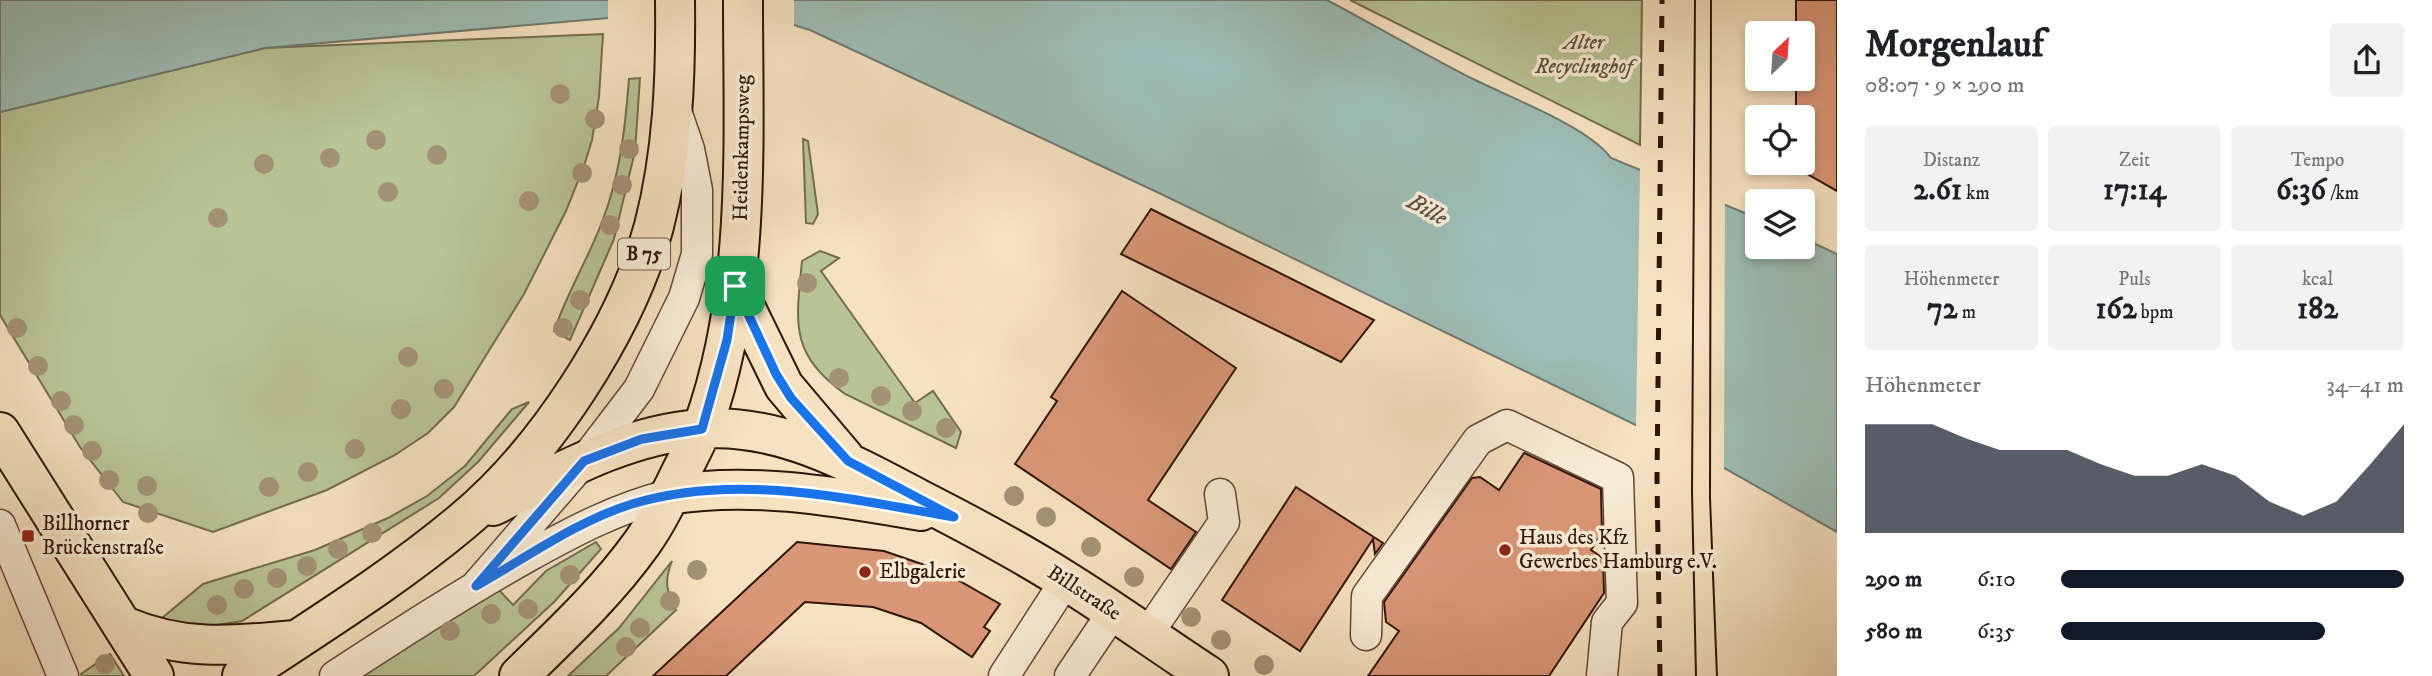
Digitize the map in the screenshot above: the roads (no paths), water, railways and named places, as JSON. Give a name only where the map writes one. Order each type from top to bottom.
[{"type":"main road","name":"B 75","points":[[242,676],[405,566],[466,519],[520,465],[545,434],[606,339],[635,281],[653,228],[665,174],[676,57],[675,0]]},
{"type":"main road","name":"Heidenkampsweg","points":[[519,676],[577,619],[642,542],[702,429],[727,340],[735,286],[741,223],[743,0]]},
{"type":"main road","points":[[735,286],[776,374],[791,398],[848,461]]},
{"type":"main road","name":"Billstraße","points":[[466,519],[584,461],[642,439],[702,429],[752,432],[792,440],[848,461],[1066,580],[1209,676]]},
{"type":"main road","points":[[0,432],[154,676]]},
{"type":"main road","name":"Billstraße","points":[[669,495],[738,488],[815,495],[954,517]]},
{"type":"main road","points":[[124,626],[150,637],[204,647],[295,640]]},
{"type":"street","points":[[476,586],[584,461],[639,389],[670,330],[692,275],[698,242],[697,190],[689,149],[673,102]]},
{"type":"street","points":[[1366,635],[1367,596],[1478,440],[1507,425],[1618,478],[1622,603],[1607,622],[1602,676]]},
{"type":"street","points":[[1147,635],[1224,522],[1220,494]]},
{"type":"street","points":[[335,676],[476,586],[588,523],[631,505],[669,495]]},
{"type":"street","points":[[0,526],[63,676]]},
{"type":"street","points":[[1004,676],[1066,580]]},
{"type":"street","points":[[1070,676],[1113,612]]},
{"type":"water","name":"Bille","points":[[0,0],[1327,0],[1473,79],[1567,124],[1600,146],[1611,158],[1745,213],[1745,259],[1815,259],[1815,244],[1837,254],[1837,532],[1724,468],[1157,192],[810,30],[735,7],[265,48],[0,112]]},
{"type":"tram line","points":[[1695,0],[1692,492],[1696,676]]},
{"type":"tram line","points":[[1711,0],[1710,498],[1717,676]]},
{"type":"railway","points":[[1660,676],[1657,479],[1662,0]]},
{"type":"place","name":"Billhorner Brückenstraße","points":[[28,536]]},
{"type":"place","name":"Haus des Kfz Gewerbes Hamburg e.V.","points":[[1505,550]]},
{"type":"place","name":"Elbgalerie","points":[[865,572]]},
{"type":"park label","name":"Alter Recyclinghof","points":[[1584,55]]}]
